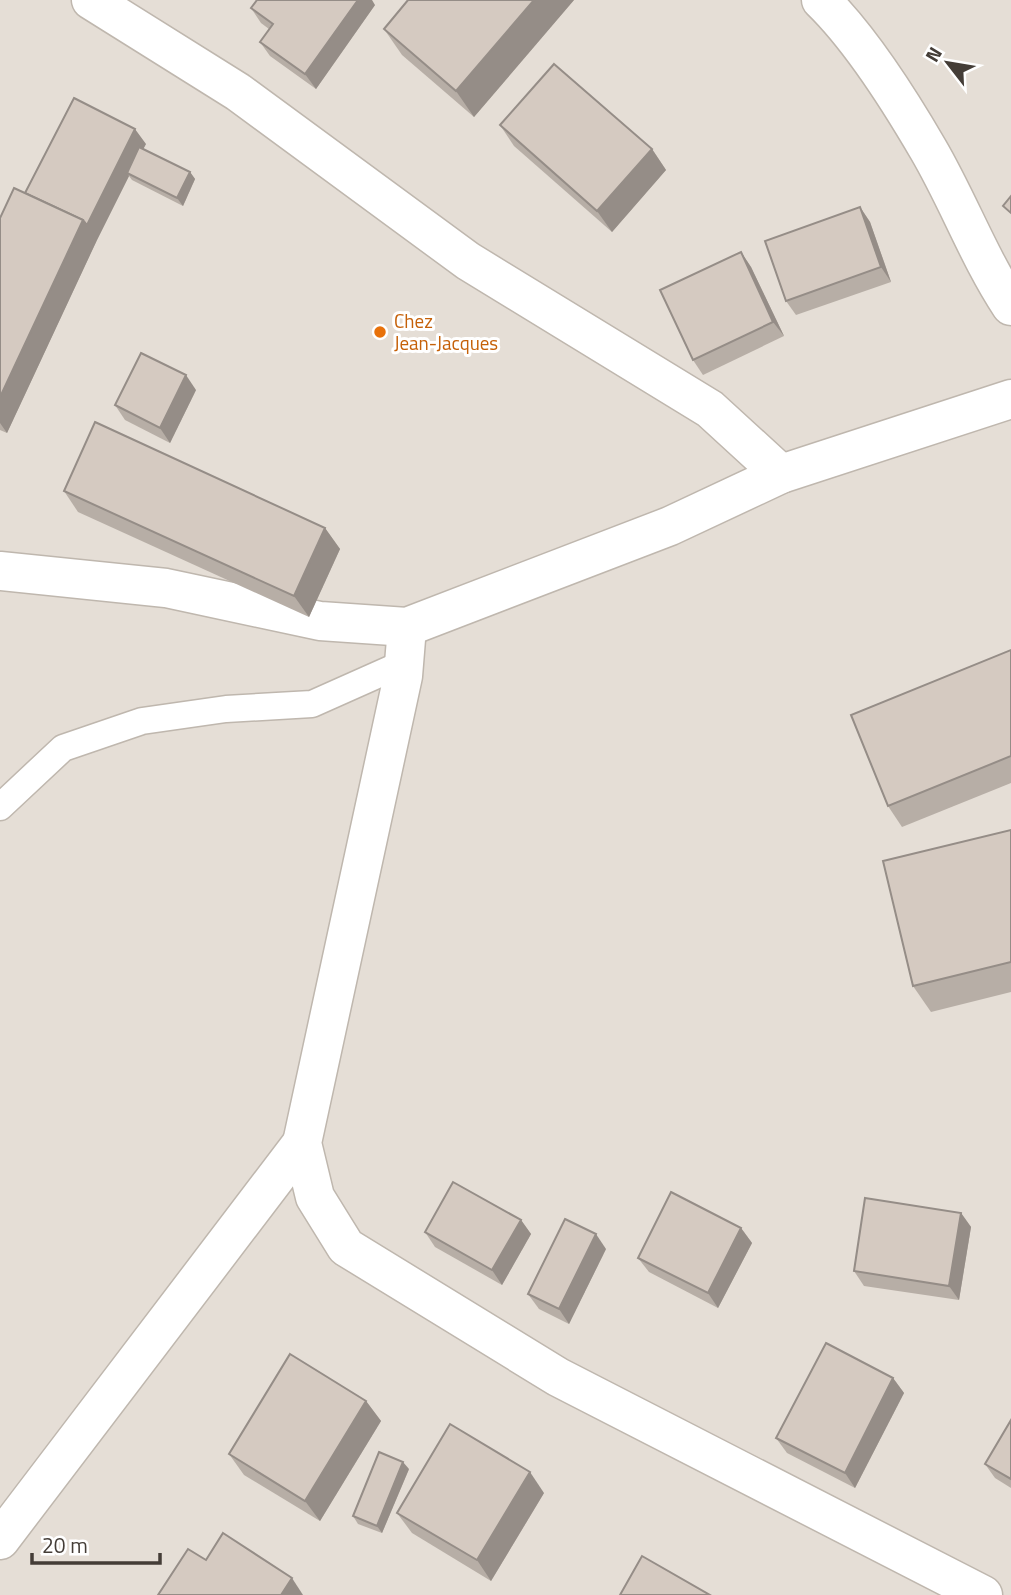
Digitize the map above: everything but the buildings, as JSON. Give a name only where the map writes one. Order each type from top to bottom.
[{"type":"street","points":[[92,0],[237,92],[468,261],[710,409],[781,474]]},
{"type":"street","points":[[821,0],[842,21],[928,149],[986,267],[1011,306]]},
{"type":"street","points":[[0,571],[166,588],[320,621],[405,645],[781,474],[1011,399]]},
{"type":"street","points":[[405,645],[302,1143],[315,1197],[346,1247],[558,1377],[983,1595]]},
{"type":"street","points":[[0,1540],[302,1143]]},
{"type":"lane","points":[[0,807],[63,748],[142,721],[226,709],[312,704],[405,645]]},
{"type":"shaded area","points":[[0,0],[1011,0],[1011,1595],[0,1595]]},
{"type":"place","name":"Chez Jean-Jacques","points":[[380,332]]}]
